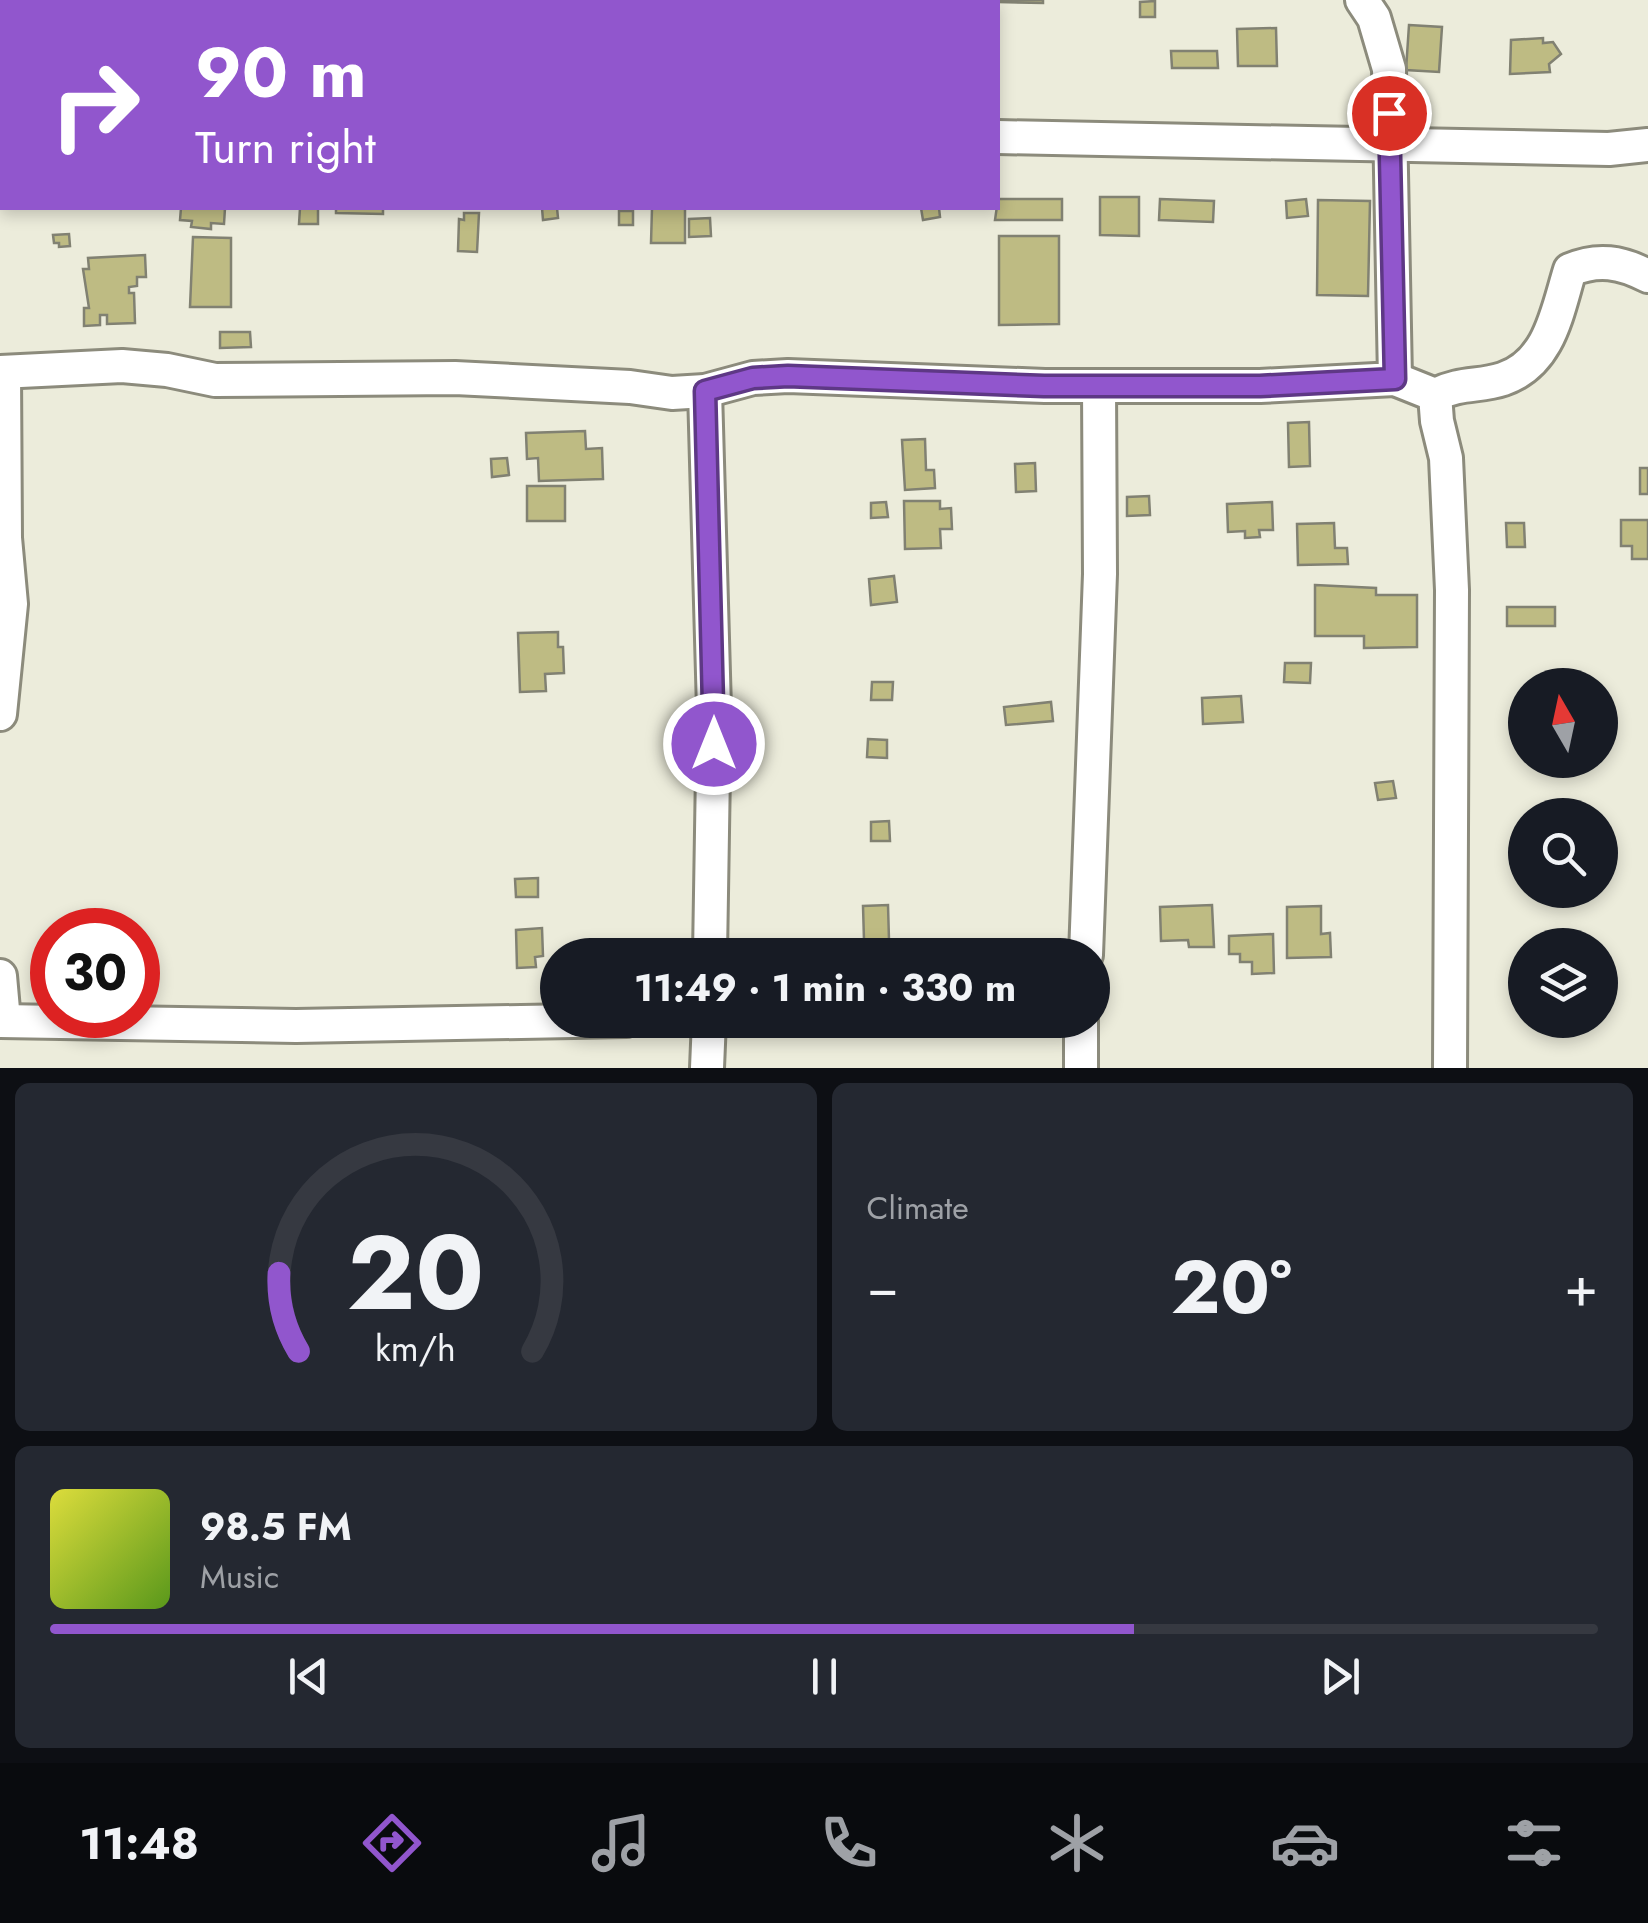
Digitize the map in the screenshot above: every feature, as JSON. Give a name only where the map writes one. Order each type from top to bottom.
[{"type":"street","points":[[1362,0],[1374,18],[1388,69],[1395,379]]},
{"type":"street","points":[[1609,149],[1648,125]]},
{"type":"street","points":[[1000,138],[1609,149],[1648,145]]},
{"type":"street","points":[[0,714],[11,604],[5,538],[2,372],[122,366],[215,380],[455,378],[672,392],[705,391],[753,378],[807,376],[1099,386],[1336,384],[1395,379],[1435,395],[1455,385],[1504,378],[1529,363],[1549,341],[1570,270],[1588,262],[1624,264],[1648,276]]},
{"type":"street","points":[[1087,938],[1100,574],[1099,386]]},
{"type":"street","points":[[705,391],[714,708],[710,938]]},
{"type":"street","points":[[1435,395],[1446,458],[1452,590],[1450,1068]]},
{"type":"street","points":[[0,976],[2,1021],[296,1026],[540,1022]]},
{"type":"street","points":[[707,1068],[708,1038]]},
{"type":"street","points":[[1081,1038],[1081,1068]]},
{"type":"building","points":[[1000,0],[1043,0],[1000,2]]},
{"type":"building","points":[[1155,1],[1155,17],[1140,17],[1140,2]]},
{"type":"building","points":[[1409,25],[1442,27],[1439,72],[1406,70]]},
{"type":"building","points":[[1276,28],[1277,66],[1238,66],[1237,29]]},
{"type":"building","points":[[1543,38],[1543,43],[1553,42],[1561,54],[1549,64],[1550,72],[1510,74],[1511,40]]},
{"type":"building","points":[[1171,51],[1217,51],[1218,68],[1172,68]]},
{"type":"building","points":[[1100,197],[1139,197],[1139,236],[1100,235]]},
{"type":"building","points":[[1000,199],[1062,199],[1062,220],[995,220]]},
{"type":"building","points":[[1160,199],[1214,201],[1213,222],[1159,220]]},
{"type":"building","points":[[1306,199],[1308,216],[1287,218],[1286,201]]},
{"type":"building","points":[[1318,200],[1370,201],[1368,296],[1317,295]]},
{"type":"building","points":[[181,210],[225,210],[224,224],[211,223],[211,229],[191,227],[192,221],[180,220]]},
{"type":"building","points":[[300,210],[318,210],[318,224],[299,224]]},
{"type":"building","points":[[336,210],[383,210],[383,214]]},
{"type":"building","points":[[542,210],[557,210],[558,218],[543,220]]},
{"type":"building","points":[[652,210],[685,210],[685,243],[651,243]]},
{"type":"building","points":[[921,210],[939,210],[940,217],[923,220]]},
{"type":"building","points":[[619,211],[633,211],[633,225],[619,225]]},
{"type":"building","points":[[464,213],[479,213],[477,252],[458,251],[459,219],[464,220]]},
{"type":"building","points":[[710,218],[711,236],[689,237],[689,219]]},
{"type":"building","points":[[69,234],[70,246],[59,247],[59,243],[54,243],[53,235]]},
{"type":"building","points":[[999,236],[1059,236],[1059,324],[999,325]]},
{"type":"building","points":[[193,237],[231,238],[231,307],[190,307]]},
{"type":"building","points":[[145,255],[146,277],[137,277],[137,286],[129,287],[129,293],[134,293],[135,323],[107,324],[107,315],[100,315],[100,325],[84,326],[84,308],[89,308],[83,269],[89,269],[88,258]]},
{"type":"building","points":[[220,332],[250,332],[251,347],[220,348]]},
{"type":"building","points":[[1309,422],[1310,466],[1289,467],[1288,423]]},
{"type":"building","points":[[585,431],[586,449],[602,448],[603,479],[539,481],[538,458],[527,459],[526,433]]},
{"type":"building","points":[[925,439],[926,470],[934,470],[935,488],[905,490],[902,440]]},
{"type":"building","points":[[507,458],[509,475],[492,477],[491,459]]},
{"type":"building","points":[[1035,463],[1036,491],[1016,492],[1015,464]]},
{"type":"building","points":[[1640,468],[1648,468],[1648,494],[1640,494]]},
{"type":"building","points":[[527,486],[565,486],[565,521],[527,521]]},
{"type":"building","points":[[1149,496],[1150,515],[1127,516],[1127,497]]},
{"type":"building","points":[[904,501],[940,501],[940,509],[951,508],[952,529],[940,529],[941,548],[905,549]]},
{"type":"building","points":[[886,502],[888,517],[871,518],[871,503]]},
{"type":"building","points":[[1272,502],[1273,530],[1259,530],[1260,537],[1245,538],[1245,531],[1228,532],[1227,504]]},
{"type":"building","points":[[1621,520],[1648,520],[1648,559],[1632,559],[1632,546],[1621,546]]},
{"type":"building","points":[[1334,523],[1335,548],[1347,548],[1348,564],[1298,565],[1297,524]]},
{"type":"building","points":[[1506,523],[1524,523],[1525,547],[1507,547]]},
{"type":"building","points":[[894,576],[897,602],[871,605],[869,579]]},
{"type":"building","points":[[1315,585],[1376,588],[1376,595],[1417,595],[1417,647],[1364,648],[1364,636],[1315,636]]},
{"type":"building","points":[[1507,607],[1555,607],[1555,626],[1507,626]]},
{"type":"building","points":[[558,632],[564,673],[545,674],[546,691],[520,692],[518,633]]},
{"type":"building","points":[[1285,663],[1311,663],[1310,683],[1284,682]]},
{"type":"building","points":[[872,682],[893,682],[892,700],[871,700]]},
{"type":"building","points":[[1241,696],[1243,722],[1203,724],[1202,698]]},
{"type":"building","points":[[1051,702],[1053,721],[1006,725],[1004,707]]},
{"type":"building","points":[[868,739],[887,740],[887,758],[867,757]]},
{"type":"building","points":[[1393,781],[1396,798],[1378,800],[1375,783]]},
{"type":"building","points":[[889,821],[890,841],[871,841],[871,822]]},
{"type":"building","points":[[538,878],[538,897],[516,897],[515,879]]},
{"type":"building","points":[[888,905],[889,938],[864,938],[863,906]]},
{"type":"building","points":[[1212,905],[1214,947],[1189,947],[1188,940],[1161,941],[1160,907]]},
{"type":"building","points":[[1321,906],[1321,934],[1330,933],[1331,957],[1287,958],[1287,907]]},
{"type":"building","points":[[542,928],[536,967],[517,968],[516,930]]},
{"type":"building","points":[[1273,934],[1274,973],[1252,974],[1252,962],[1240,962],[1240,954],[1229,954],[1229,936]]},
{"type":"route","points":[[714,744],[705,391],[753,378],[788,376],[1044,386],[1260,386],[1395,379],[1389,113]]}]
